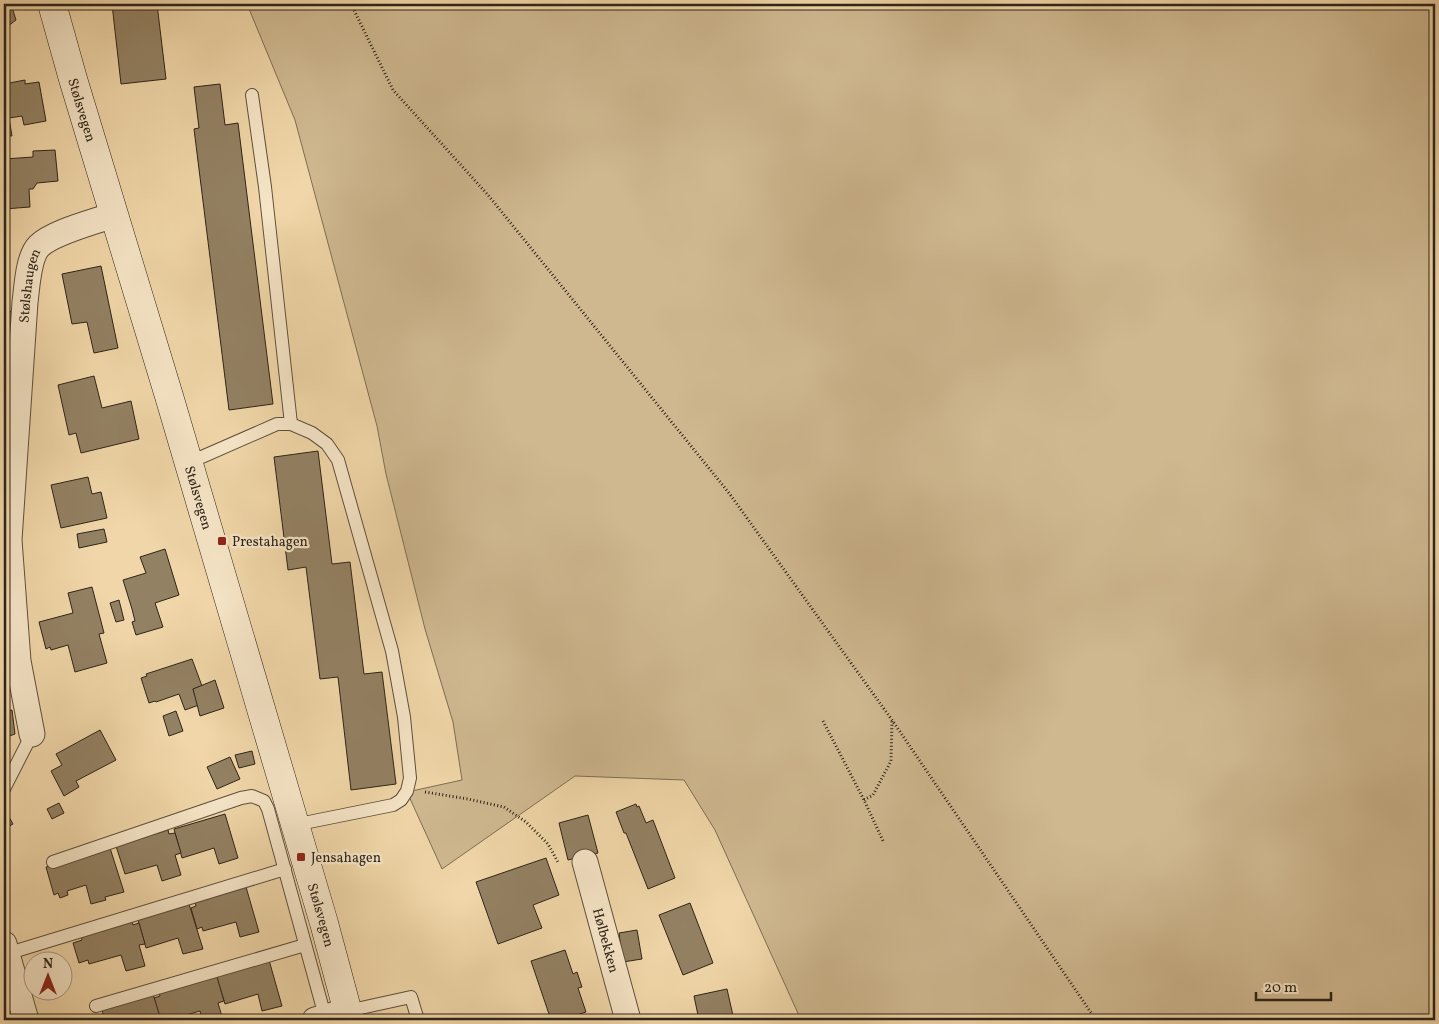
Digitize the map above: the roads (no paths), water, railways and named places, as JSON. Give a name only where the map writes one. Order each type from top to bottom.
[{"type":"street","name":"Stølsvegen","points":[[52,4],[324,923],[333,1018]]},
{"type":"street","name":"Stølshaugen","points":[[32,734],[18,661],[9,540],[25,302],[31,263],[38,247],[56,235],[114,216]]},
{"type":"street","name":"Hølbekken","points":[[573,865],[628,1020]]},
{"type":"street","points":[[5,949],[26,1020]]},
{"type":"lane","points":[[252,95],[266,196],[291,424]]},
{"type":"lane","points":[[188,463],[277,424],[291,424],[312,433],[327,444],[338,460],[392,651],[409,757],[410,778],[407,791],[401,800],[393,805],[294,825]]},
{"type":"lane","points":[[4,789],[32,734]]},
{"type":"lane","points":[[53,862],[252,796],[264,800],[305,945],[333,1018],[411,997],[418,1020]]},
{"type":"lane","points":[[5,949],[284,869]]},
{"type":"lane","points":[[96,1006],[305,945]]},
{"type":"place","name":"Prestahagen","points":[[222,541]]},
{"type":"place","name":"Jensahagen","points":[[301,857]]}]
